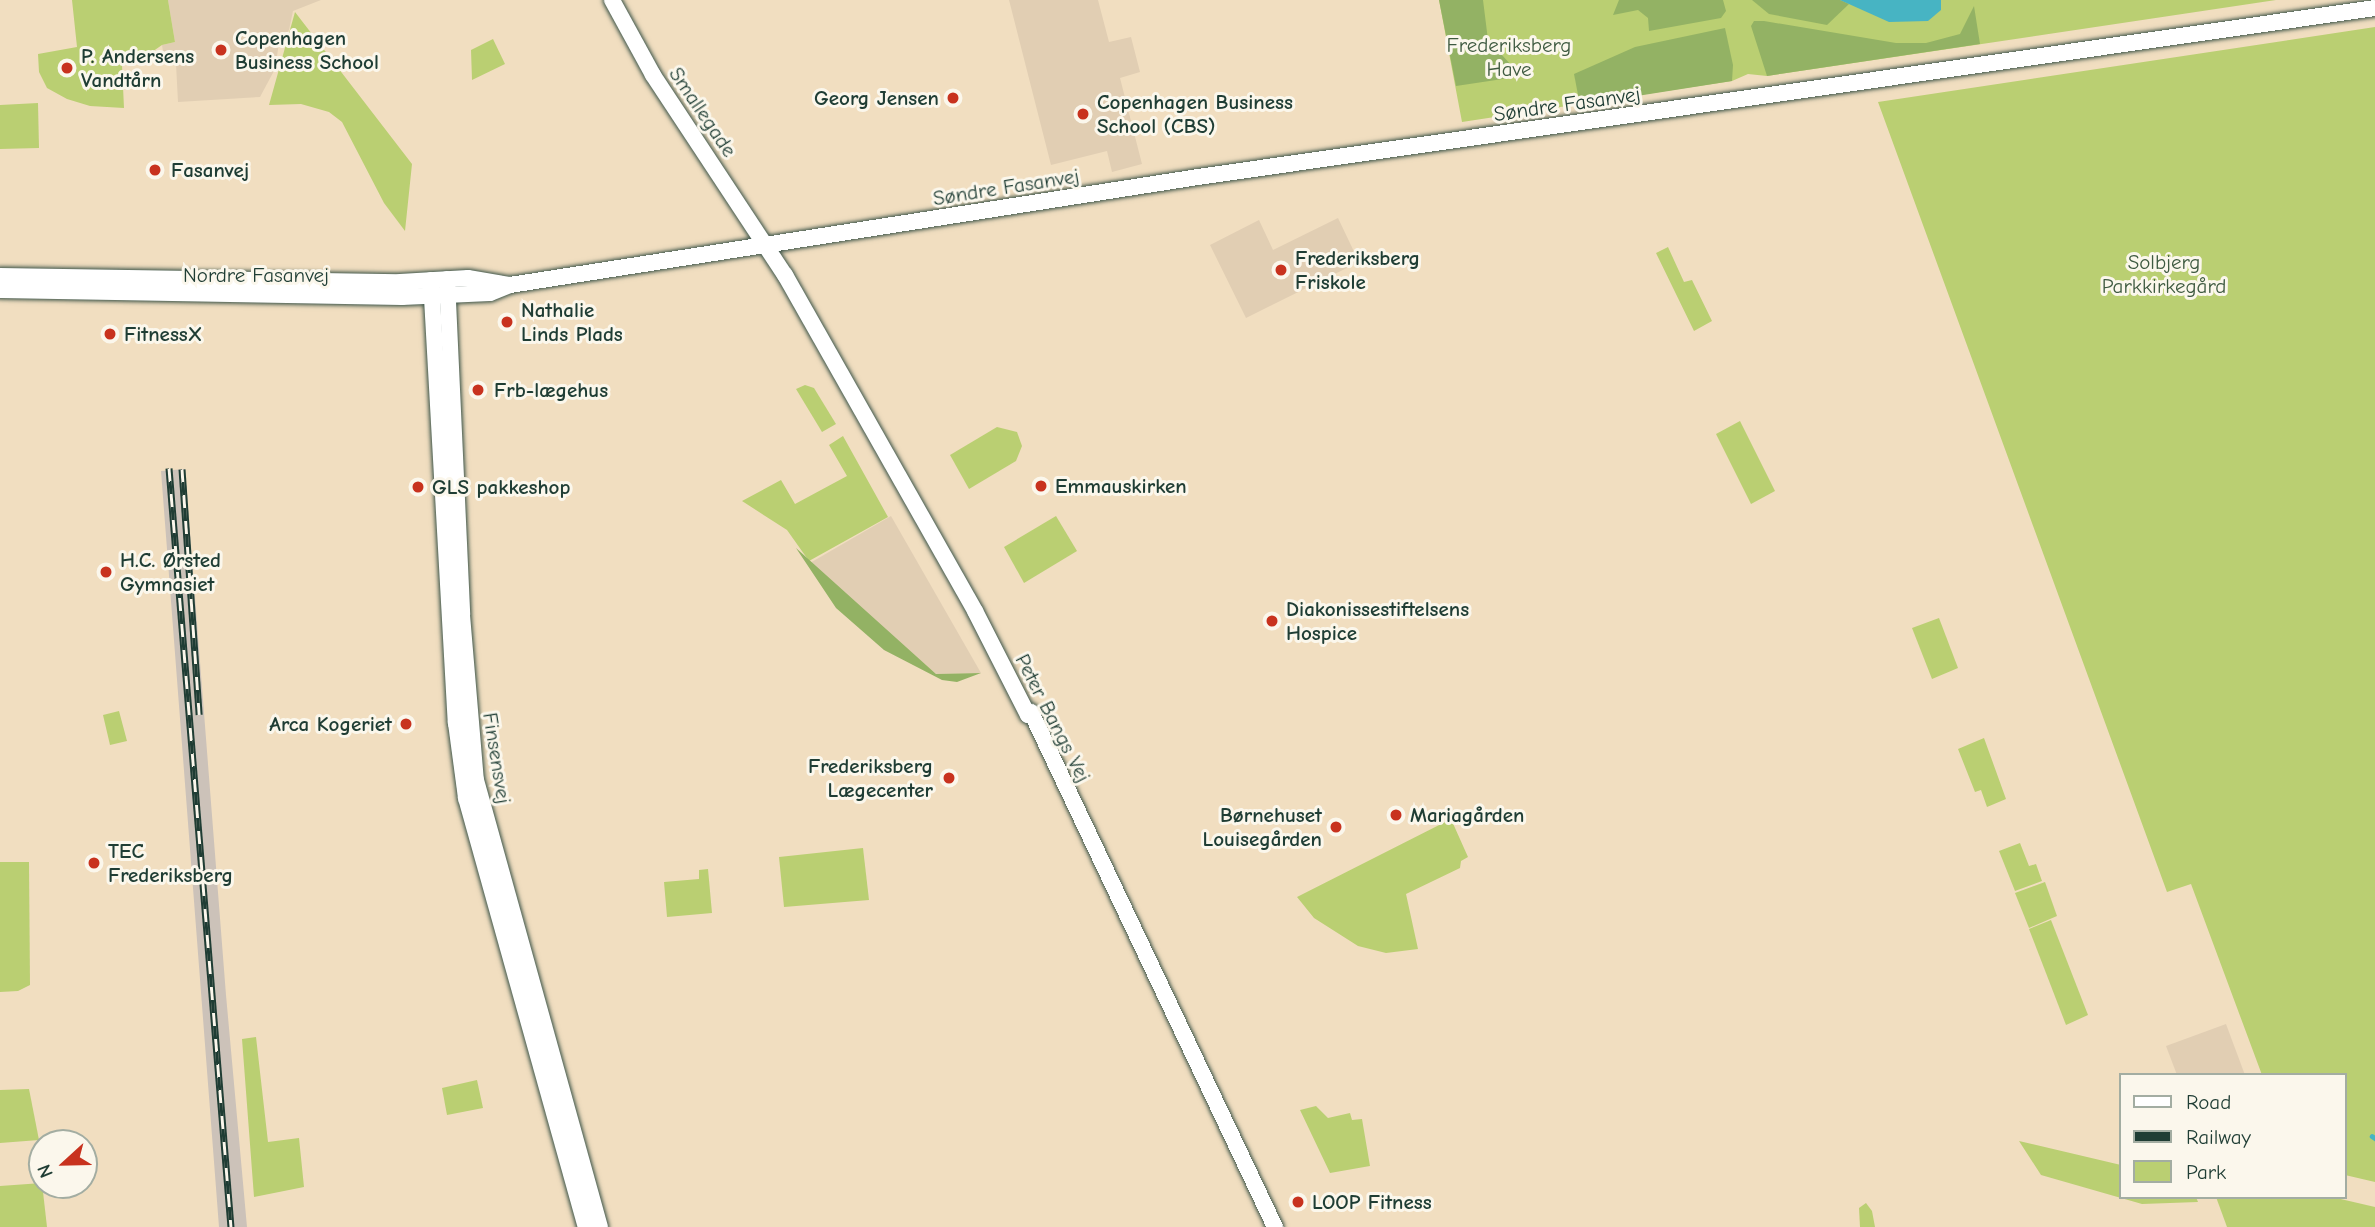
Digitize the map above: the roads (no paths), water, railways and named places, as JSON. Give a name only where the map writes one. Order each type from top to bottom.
[{"type":"street","name":"Smallegade","points":[[611,0],[653,75],[765,244]]},
{"type":"street","name":"Søndre Fasanvej","points":[[765,244],[2375,8]]},
{"type":"street","name":"Nordre Fasanvej","points":[[0,290],[60,284],[440,288],[486,278],[510,285],[765,244]]},
{"type":"street","name":"Peter Bangs Vej","points":[[765,244],[975,611],[1028,715],[1031,712],[1275,1227]]},
{"type":"street","name":"Nordre Fasanvej","points":[[0,276],[60,284]]},
{"type":"street","name":"Finsensvej","points":[[440,288],[456,614],[466,746],[466,798],[600,1227]]},
{"type":"street","name":"Finsensvej","points":[[517,957],[586,1227]]},
{"type":"water","points":[[1840,0],[1941,0],[1941,10],[1928,21],[1889,22]]},
{"type":"railway","points":[[169,468],[231,1227]]},
{"type":"railway","points":[[182,469],[199,714]]},
{"type":"place","name":"Copenhagen Business School","points":[[221,50]]},
{"type":"place","name":"P. Andersens Vandtårn","points":[[67,68]]},
{"type":"place","name":"Georg Jensen","points":[[953,98]]},
{"type":"place","name":"Copenhagen Business School (CBS)","points":[[1083,114]]},
{"type":"place","name":"Fasanvej","points":[[155,170]]},
{"type":"place","name":"Frederiksberg Friskole","points":[[1281,270]]},
{"type":"place","name":"Nathalie Linds Plads","points":[[507,322]]},
{"type":"place","name":"FitnessX","points":[[110,334]]},
{"type":"place","name":"Frb-lægehus","points":[[478,390]]},
{"type":"place","name":"Emmauskirken","points":[[1041,486]]},
{"type":"place","name":"GLS pakkeshop","points":[[418,487]]},
{"type":"place","name":"H.C. Ørsted Gymnasiet","points":[[106,572]]},
{"type":"place","name":"Diakonissestiftelsens Hospice","points":[[1272,621]]},
{"type":"place","name":"Arca Kogeriet","points":[[406,724]]},
{"type":"place","name":"Frederiksberg Lægecenter","points":[[949,778]]},
{"type":"place","name":"Mariagården","points":[[1396,815]]},
{"type":"place","name":"Børnehuset Louisegården","points":[[1336,827]]},
{"type":"place","name":"TEC Frederiksberg","points":[[94,863]]},
{"type":"place","name":"LOOP Fitness","points":[[1298,1202]]},
{"type":"park label","name":"Frederiksberg Have","points":[[1509,57]]},
{"type":"park label","name":"Solbjerg Parkkirkegård","points":[[2164,274]]}]
